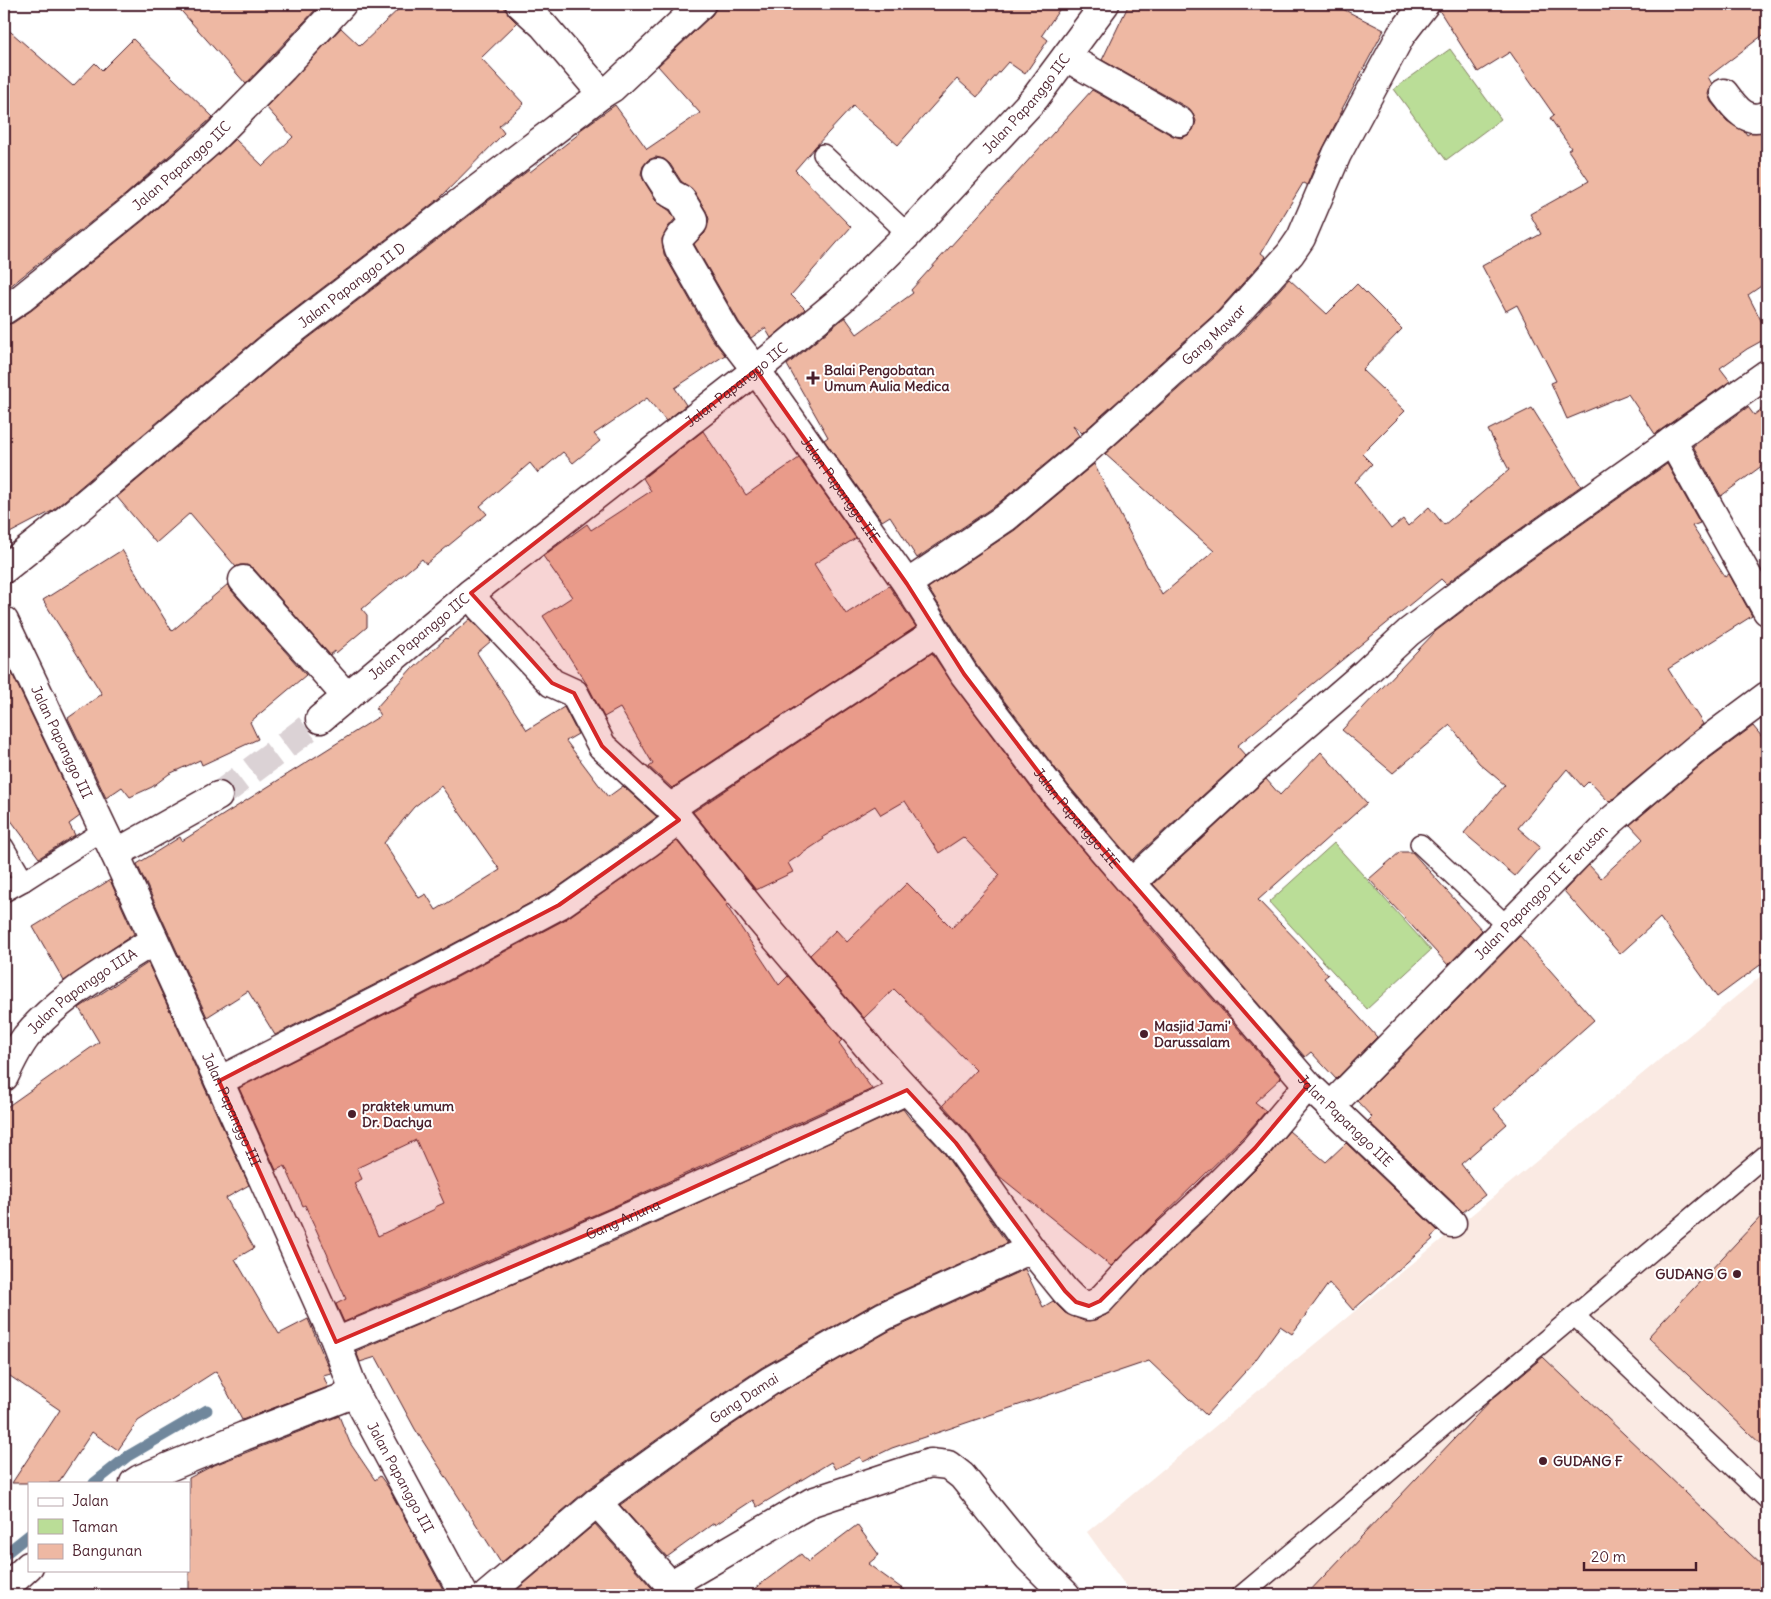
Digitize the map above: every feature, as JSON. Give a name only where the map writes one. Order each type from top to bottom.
[{"type":"street","name":"Jalan Papanggo IIC","points":[[4,310],[22,298],[135,207],[214,138],[283,68],[342,4]]},
{"type":"street","points":[[520,4],[543,25],[602,94]]},
{"type":"street","name":"Jalan Papanggo II D","points":[[4,569],[62,523],[271,347],[612,88],[701,4]]},
{"type":"street","name":"Jalan Papanggo IIC","points":[[320,719],[471,593],[756,370],[842,299],[908,234],[1035,98],[1105,4]]},
{"type":"street","name":"Gang Mawar","points":[[906,584],[1004,518],[1082,453],[1229,322],[1290,254],[1301,238],[1337,154],[1401,36],[1425,4]]},
{"type":"street","points":[[1066,57],[1180,122]]},
{"type":"street","points":[[1724,93],[1736,110],[1747,117],[1754,119],[1767,115]]},
{"type":"street","name":"Jalan Papanggo IIE","points":[[658,173],[670,193],[681,199],[693,219],[693,223],[680,236],[677,242],[679,250],[726,331],[756,370],[906,584],[964,674],[1056,795],[1308,1086],[1452,1223]]},
{"type":"street","points":[[1131,883],[1262,762],[1365,673],[1409,632],[1501,562],[1767,374]]},
{"type":"street","points":[[1672,440],[1767,611]]},
{"type":"street","points":[[243,580],[347,697]]},
{"type":"street","points":[[471,593],[480,607],[552,683],[574,693],[602,746],[674,814],[875,1055],[956,1143],[1032,1249],[1076,1302],[1089,1306],[1100,1301],[1135,1263],[1203,1200],[1255,1148],[1308,1086]]},
{"type":"street","name":"Jalan Papanggo III","points":[[4,621],[110,842],[219,1080],[336,1342],[355,1393],[464,1595]]},
{"type":"street","points":[[219,1080],[424,977],[559,905],[647,844],[674,814],[936,632]]},
{"type":"street","name":"Jalan Papanggo II E Terusan","points":[[1330,1106],[1612,821],[1696,748],[1767,696]]},
{"type":"street","points":[[110,842],[218,796]]},
{"type":"street","name":"Jalan Papanggo IIIA","points":[[4,1077],[26,1037],[47,1016],[70,996],[154,940]]},
{"type":"street","name":"Gang Arjuna","points":[[336,1342],[438,1300],[635,1214],[907,1090]]},
{"type":"street","name":"Gang Damai","points":[[487,1595],[598,1502],[770,1380],[884,1316],[1032,1249]]},
{"type":"street","points":[[136,1482],[244,1436],[355,1393]]},
{"type":"street","points":[[598,1502],[675,1590],[812,1502],[930,1463],[948,1465],[962,1476],[1028,1557],[1066,1595]]},
{"type":"street","points":[[4,1589],[28,1567]]},
{"type":"lane","points":[[823,154],[908,234]]},
{"type":"lane","points":[[4,892],[110,842]]},
{"type":"lane","points":[[1420,844],[1508,927]]},
{"type":"lane","points":[[4,847],[24,881]]},
{"type":"lane","points":[[1242,1595],[1767,1154]]},
{"type":"lane","points":[[1575,1316],[1767,1499]]},
{"type":"highlighted area","points":[[756,370],[907,584],[964,674],[1056,795],[1308,1085],[1255,1148],[1100,1301],[1089,1306],[1076,1302],[1065,1291],[956,1143],[907,1090],[635,1214],[336,1342],[219,1081],[559,905],[679,820],[602,746],[574,693],[552,683],[471,593]]},
{"type":"shaded area","points":[[1767,971],[1767,1595],[1132,1595],[1087,1532]]},
{"type":"green space","points":[[1450,49],[1501,119],[1446,160],[1394,89]]},
{"type":"green space","points":[[1334,843],[1431,950],[1367,1009],[1269,902]]},
{"type":"building","points":[[175,4],[313,4],[317,8],[246,84]]},
{"type":"building","points":[[404,4],[505,4],[505,9],[517,23],[481,58],[524,104],[499,126],[504,133],[440,198],[261,335],[52,511],[4,536],[4,325],[13,323],[32,310],[145,219],[235,139],[263,166],[293,137],[266,107],[341,28],[360,46]]},
{"type":"building","points":[[716,4],[1063,4],[1042,35],[1048,40],[1025,74],[1008,62],[977,97],[957,79],[898,145],[853,106],[815,147],[795,170],[851,227],[791,295],[805,309],[771,338],[765,328],[751,338],[739,322],[694,244],[705,233],[709,219],[694,191],[681,181],[670,164],[664,159],[656,157],[648,160],[643,166],[641,174],[644,181],[657,202],[670,211],[675,219],[668,227],[662,239],[664,254],[712,339],[725,355],[675,388],[686,405],[666,421],[647,398],[594,434],[600,441],[573,463],[563,452],[538,473],[530,463],[480,506],[487,514],[426,564],[422,559],[362,609],[367,615],[367,627],[336,653],[335,651],[330,655],[254,569],[247,565],[236,567],[190,513],[156,543],[117,497],[281,359],[529,170],[530,172],[580,133],[579,131],[615,105],[647,149],[700,113],[658,66],[712,15],[716,9]]},
{"type":"building","points":[[1129,4],[1333,4],[1384,30],[1342,109],[1307,185],[1303,183],[1261,253],[1266,257],[1218,311],[1082,433],[1073,425],[1079,436],[996,505],[917,558],[890,516],[882,521],[824,440],[828,437],[787,365],[845,317],[857,334],[913,293],[911,290],[1092,90],[1173,136],[1181,138],[1193,130],[1196,121],[1188,108],[1102,60]]},
{"type":"building","points":[[1440,4],[1767,4],[1767,32],[1708,77],[1712,84],[1708,94],[1711,102],[1727,121],[1747,135],[1750,133],[1767,132],[1767,282],[1748,295],[1767,332],[1767,338],[1720,368],[1730,381],[1655,434],[1628,394],[1567,419],[1551,383],[1556,381],[1517,305],[1506,311],[1482,266],[1541,234],[1530,214],[1589,181],[1568,150],[1571,148],[1550,118],[1554,115],[1510,52],[1478,72],[1439,10]]},
{"type":"building","points":[[4,26],[73,86],[95,63],[102,70],[133,39],[213,117],[125,195],[4,291]]},
{"type":"building","points":[[1289,279],[1327,314],[1357,284],[1402,329],[1362,370],[1405,411],[1362,454],[1372,464],[1355,482],[1391,529],[1403,519],[1408,526],[1429,507],[1444,525],[1509,470],[1488,430],[1532,408],[1581,486],[1446,584],[1441,579],[1237,746],[1246,756],[1132,860],[1068,785],[977,665],[928,588],[1015,530],[1094,464],[1162,595],[1214,551],[1105,454],[1240,334]]},
{"type":"building","points":[[1767,405],[1767,462],[1721,496],[1693,446],[1748,407],[1754,415]]},
{"type":"building","points":[[703,431],[746,495],[799,458],[856,538],[814,564],[846,614],[889,586],[916,627],[672,788],[649,767],[653,764],[620,708],[604,717],[588,686],[543,616],[572,597],[543,556],[587,524],[591,530],[651,491],[643,478]]},
{"type":"building","points":[[1667,464],[1700,523],[1692,526],[1725,577],[1729,574],[1752,616],[1668,669],[1703,724],[1609,802],[1589,781],[1583,787],[1567,769],[1518,828],[1540,847],[1515,876],[1464,833],[1505,785],[1479,763],[1450,725],[1393,773],[1342,730],[1436,631],[1510,575]]},
{"type":"building","points":[[122,550],[172,631],[228,584],[231,590],[306,675],[250,722],[258,739],[202,765],[200,760],[169,774],[152,787],[130,797],[122,787],[106,798],[68,718],[102,694],[43,600]]},
{"type":"building","points":[[470,619],[491,641],[477,653],[527,730],[564,707],[578,734],[566,741],[608,797],[623,786],[657,817],[551,892],[275,1035],[248,991],[207,1017],[137,864],[180,837],[182,841],[380,716],[376,708],[412,668]],"holes":[[[441,786],[500,870],[436,910],[426,894],[419,898],[384,843],[414,807]]]},
{"type":"building","points":[[932,653],[952,683],[1044,805],[1281,1078],[1255,1102],[1266,1111],[1243,1137],[1111,1266],[999,1176],[969,1134],[943,1105],[976,1070],[894,989],[864,1018],[810,955],[836,930],[847,942],[907,883],[952,928],[1000,875],[963,837],[939,853],[905,801],[881,815],[875,806],[823,837],[824,839],[788,863],[793,872],[756,890],[693,812]]},
{"type":"building","points":[[4,657],[80,816],[69,824],[75,835],[39,858],[4,811]]},
{"type":"building","points":[[1753,726],[1767,743],[1767,960],[1717,997],[1660,918],[1620,954],[1564,891],[1589,865],[1601,878],[1643,839],[1630,825],[1707,760]]},
{"type":"building","points":[[1321,752],[1367,803],[1258,900],[1328,975],[1324,978],[1377,1037],[1336,1079],[1311,1052],[1305,1057],[1153,884],[1266,779],[1280,795]]},
{"type":"building","points":[[677,841],[728,904],[726,905],[779,985],[788,976],[842,1040],[839,1043],[872,1089],[608,1209],[344,1322],[336,1304],[346,1299],[329,1258],[285,1166],[276,1170],[239,1088],[431,991],[566,919]],"holes":[[[416,1140],[444,1203],[378,1236],[354,1183],[362,1179],[357,1168]]]},
{"type":"building","points":[[1400,852],[1412,852],[1482,930],[1448,965],[1369,879]]},
{"type":"building","points":[[110,880],[134,934],[64,981],[33,927]]},
{"type":"building","points":[[1520,936],[1594,1020],[1494,1109],[1507,1124],[1461,1164],[1485,1195],[1463,1212],[1368,1121],[1372,1117],[1357,1101]]},
{"type":"building","points":[[148,963],[249,1185],[226,1198],[254,1248],[235,1259],[279,1334],[308,1319],[331,1373],[323,1375],[328,1387],[242,1420],[216,1371],[138,1421],[118,1450],[92,1432],[59,1482],[12,1483],[60,1410],[4,1372],[4,1109],[99,1042],[79,1008]]},
{"type":"building","points":[[903,1109],[912,1121],[944,1153],[1007,1243],[877,1302],[761,1368],[698,1410],[588,1489],[501,1563],[415,1429],[376,1357],[360,1362],[356,1351],[621,1238]]},
{"type":"building","points":[[1289,1131],[1326,1162],[1346,1143],[1438,1231],[1431,1237],[1433,1239],[1353,1310],[1329,1283],[1292,1334],[1280,1326],[1254,1362],[1206,1415],[1149,1361],[892,1448],[863,1462],[860,1457],[835,1469],[831,1462],[757,1507],[753,1500],[715,1525],[714,1523],[667,1557],[620,1505],[778,1394],[891,1330],[1025,1269],[1043,1307],[1053,1301],[1065,1313],[1084,1321],[1095,1320],[1106,1315],[1266,1159]]},
{"type":"building","name":"GUDANG G","points":[[1767,1210],[1767,1450],[1648,1337]]},
{"type":"building","name":"GUDANG F","points":[[1543,1357],[1767,1570],[1767,1595],[1306,1595],[1491,1400]]},
{"type":"building","points":[[339,1416],[350,1443],[375,1480],[380,1476],[388,1487],[446,1595],[189,1595],[189,1478],[212,1466]]},
{"type":"building","points":[[595,1524],[658,1595],[522,1595],[518,1589]]},
{"type":"building","points":[[857,1525],[879,1555],[868,1564],[911,1595],[746,1595],[801,1554],[808,1562]]},
{"type":"waterway","points":[[95,1482],[128,1456],[207,1410]]},
{"type":"waterway","points":[[4,1555],[28,1536]]},
{"type":"tunnel","points":[[218,796],[320,719]]},
{"type":"place","name":"Balai Pengobatan Umum Aulia Medica","points":[[813,378]]},
{"type":"place","name":"Masjid Jami' Darussalam","points":[[1144,1034]]},
{"type":"place","name":"praktek umum Dr. Dachya","points":[[352,1114]]},
{"type":"place","name":"GUDANG G","points":[[1737,1274]]},
{"type":"place","name":"GUDANG F","points":[[1543,1461]]}]
